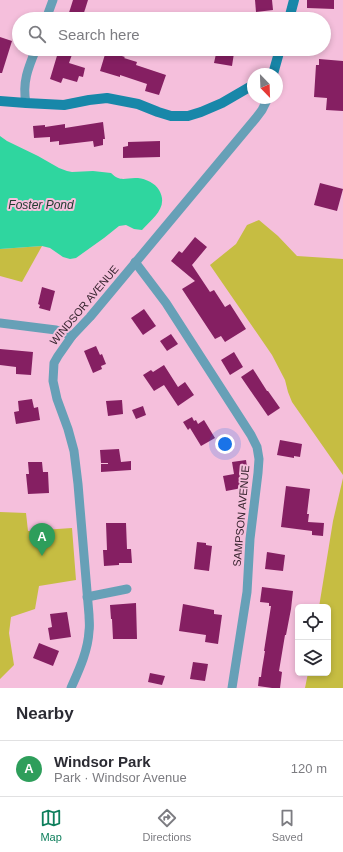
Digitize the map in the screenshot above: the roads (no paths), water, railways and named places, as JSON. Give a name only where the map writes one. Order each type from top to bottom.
[{"type":"street","points":[[49,12],[53,0]]},
{"type":"street","points":[[291,12],[294,0]]},
{"type":"street","points":[[26,103],[24,92],[26,76],[33,56]]},
{"type":"street","points":[[275,68],[278,56]]},
{"type":"street","points":[[0,101],[64,105],[108,98],[138,104],[158,112],[188,116],[216,106],[247,88]]},
{"type":"street","name":"WINDSOR AVENUE","points":[[71,688],[85,653],[88,643],[89,630],[78,484],[74,451],[68,429],[54,391],[54,363],[72,336],[256,118],[265,104]]},
{"type":"street","name":"SAMPSON AVENUE","points":[[135,262],[166,303],[251,435],[257,447],[259,459],[250,539],[247,592],[232,688]]},
{"type":"street","points":[[0,323],[56,330],[72,336]]},
{"type":"street","points":[[87,597],[127,589]]},
{"type":"water","name":"Foster Pond","points":[[0,136],[67,171],[111,173],[121,179],[138,178],[147,180],[153,183],[159,190],[162,196],[161,207],[155,217],[142,230],[134,229],[126,225],[119,226],[76,258],[70,259],[63,257],[50,248],[42,246],[0,249]]},
{"type":"place","name":"Windsor Park","points":[[42,556]]}]
